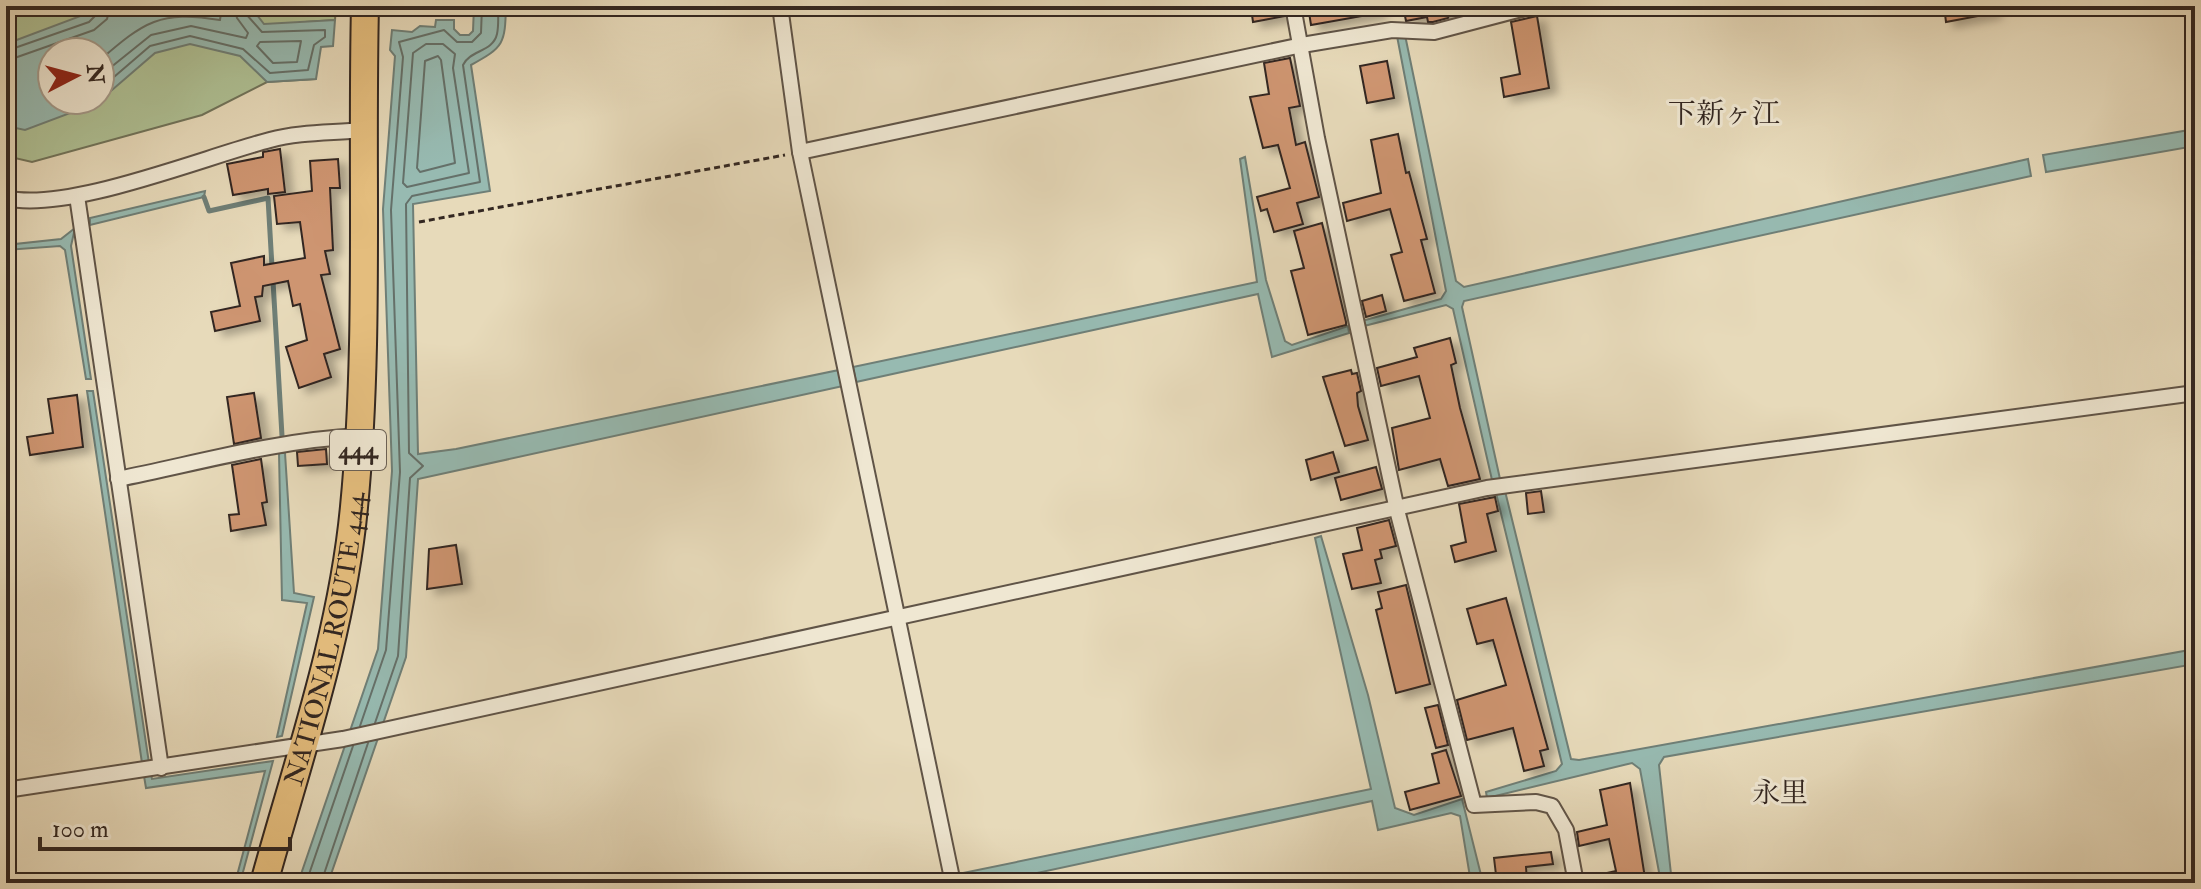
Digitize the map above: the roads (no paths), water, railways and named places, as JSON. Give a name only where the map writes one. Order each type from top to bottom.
[{"type":"highway","name":"NATIONAL ROUTE 444","points":[[264,883],[342,590],[354,509],[359,436],[365,6]]},
{"type":"street","points":[[780,6],[800,152],[953,883]]},
{"type":"street","points":[[1293,6],[1317,138],[1397,510],[1474,805],[1536,802],[1552,806],[1562,817],[1576,883]]},
{"type":"street","points":[[800,152],[1302,45],[1392,30],[1434,32],[1533,6]]},
{"type":"street","points":[[6,198],[23,203],[77,196],[274,139],[362,130]]},
{"type":"street","points":[[77,196],[161,768]]},
{"type":"street","points":[[6,790],[343,739],[1526,482],[2195,393]]},
{"type":"street","points":[[118,479],[272,449],[299,439],[359,436]]},
{"type":"water","points":[[95,6],[250,6],[264,24],[335,20],[333,46],[321,47],[316,79],[267,82],[240,56],[190,44],[155,53],[116,87],[116,36],[36,36],[36,116],[62,116],[25,130],[6,126],[6,44],[86,14]]},
{"type":"water","points":[[474,6],[506,6],[505,29],[500,43],[490,54],[471,65],[490,191],[413,204],[418,454],[456,449],[839,370],[843,386],[418,479],[406,657],[328,883],[298,883],[378,649],[392,471],[383,209],[395,56],[390,50],[392,30],[412,32],[420,26],[435,27],[436,20],[454,20],[454,29],[460,35],[469,35],[473,31]]},
{"type":"water","points":[[1405,35],[1456,281],[1464,287],[2028,159],[2031,176],[1464,301],[1462,307],[1500,479],[1492,480],[1453,309],[1446,305],[1364,326],[1362,321],[1441,299],[1446,291],[1397,36]]},
{"type":"water","points":[[2195,129],[2195,146],[2046,172],[2043,155]]},
{"type":"water","points":[[1245,157],[1266,280],[1285,341],[1292,345],[1348,326],[1349,333],[1272,357],[1258,294],[856,382],[853,367],[1257,282],[1240,159]]},
{"type":"water","points":[[205,191],[204,197],[90,225],[90,218]]},
{"type":"water","points":[[75,228],[71,246],[91,379],[86,379],[65,250],[60,246],[6,250],[6,245],[61,239]]},
{"type":"water","points":[[87,391],[93,391],[149,763],[142,763]]},
{"type":"water","points":[[279,453],[285,453],[294,593],[314,597],[282,736],[277,737],[307,603],[282,600]]},
{"type":"water","points":[[1505,491],[1571,759],[2195,649],[2195,664],[1664,757],[1659,765],[1672,883],[1661,883],[1640,769],[1632,763],[1487,798],[1486,792],[1556,771],[1562,764],[1496,493]]},
{"type":"water","points":[[1321,536],[1368,695],[1395,808],[1414,815],[1462,799],[1483,883],[1471,883],[1460,816],[1451,813],[1378,830],[1372,801],[990,883],[960,883],[958,874],[1371,789],[1315,538]]},
{"type":"water","points":[[273,761],[240,883],[235,883],[265,771],[146,788],[144,776],[151,775],[152,779]]},
{"type":"waterway","points":[[204,197],[209,211],[268,198],[272,267]]},
{"type":"waterway","points":[[273,281],[282,436]]},
{"type":"district","name":"下新ヶ江","points":[[1724,113]]},
{"type":"district","name":"永里","points":[[1780,792]]}]
